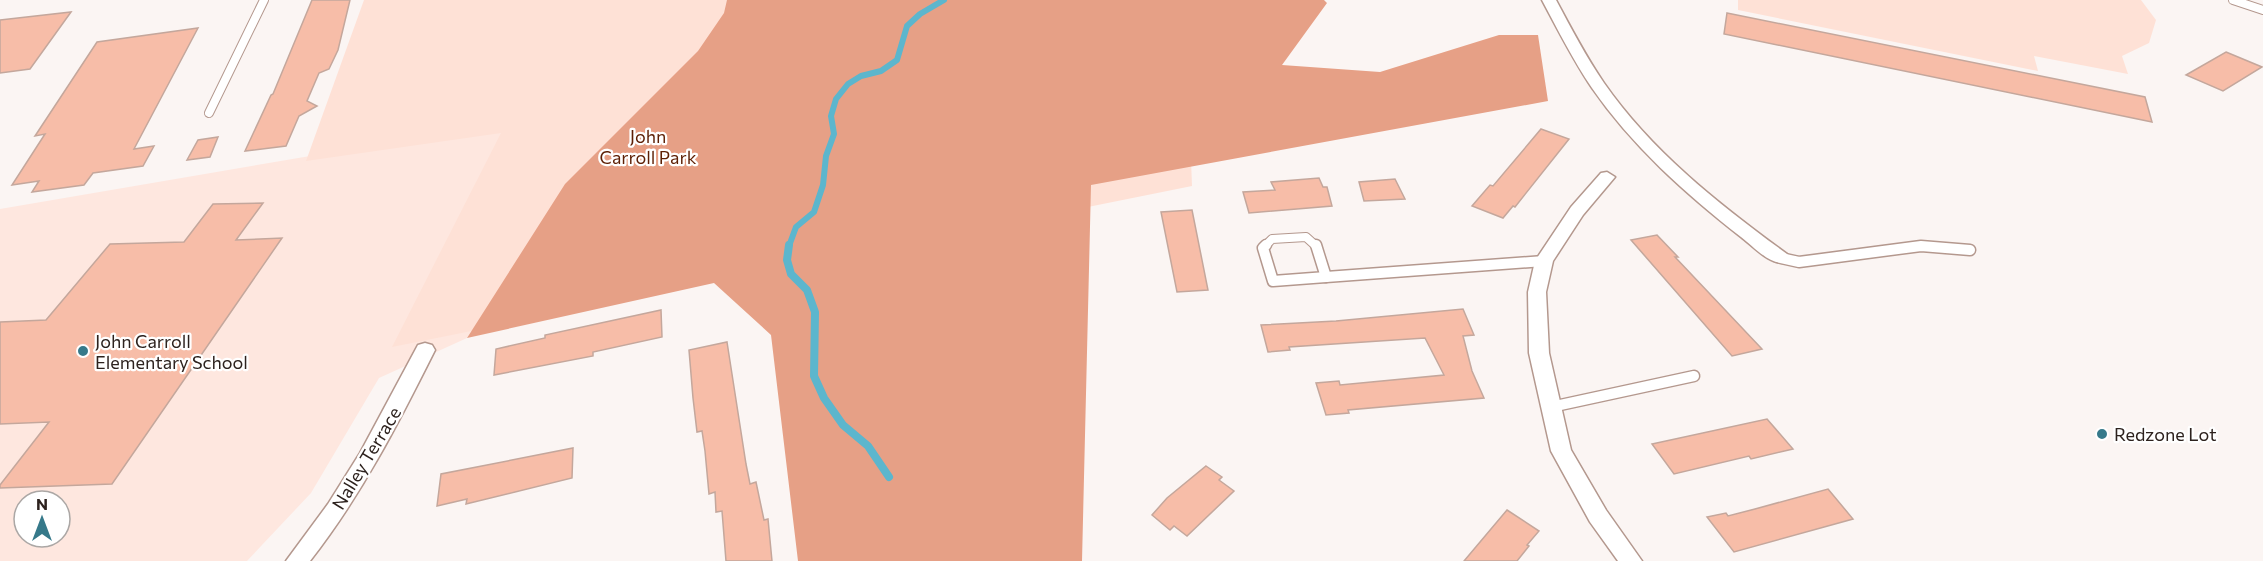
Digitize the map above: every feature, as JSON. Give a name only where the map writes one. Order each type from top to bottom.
[{"type":"street","points":[[1549,0],[1606,98],[1639,136],[1692,189],[1781,258]]},
{"type":"street","points":[[1606,177],[1577,211],[1544,261],[1537,292],[1539,353],[1561,451],[1598,516],[1631,561]]},
{"type":"street","name":"Nalley Terrace","points":[[297,561],[357,480],[383,435],[425,350]]},
{"type":"lane","points":[[209,113],[264,0]]},
{"type":"lane","points":[[2233,0],[2263,10]]},
{"type":"lane","points":[[1326,278],[1315,243],[1306,237],[1272,239],[1263,248],[1273,281],[1326,278],[1544,261]]},
{"type":"lane","points":[[1781,258],[1799,262],[1921,246],[1970,250]]},
{"type":"lane","points":[[1551,407],[1694,376]]},
{"type":"shaded area","points":[[712,31],[565,184],[467,338],[379,378],[311,493],[247,561],[0,561],[0,209],[322,154]]},
{"type":"green space","name":"John Carroll Park","points":[[364,0],[1185,0],[1192,186],[392,347],[501,133],[306,161]]},
{"type":"green space","points":[[727,0],[1324,0],[1327,3],[1282,65],[1380,72],[1499,35],[1538,35],[1548,101],[1091,185],[1082,561],[798,561],[771,335],[714,283],[467,338],[565,184],[698,51],[724,13]]},
{"type":"green space","points":[[1738,0],[2141,0],[2156,20],[2149,43],[2122,56],[2128,74],[2034,56],[2038,71],[1738,10]]},
{"type":"building","points":[[312,0],[350,0],[338,50],[329,69],[319,73],[307,101],[317,106],[299,116],[286,146],[245,151],[273,94]]},
{"type":"building","points":[[71,12],[30,69],[0,73],[0,20]]},
{"type":"building","points":[[1727,13],[2145,97],[2152,122],[1724,34]]},
{"type":"building","points":[[198,28],[134,149],[154,146],[143,166],[93,173],[84,185],[32,192],[39,181],[12,185],[45,134],[35,136],[97,42]]},
{"type":"building","points":[[2226,52],[2262,67],[2223,91],[2186,75]]},
{"type":"building","points":[[1541,129],[1569,139],[1515,207],[1513,206],[1503,218],[1472,206],[1490,185],[1493,186]]},
{"type":"building","points":[[218,137],[210,157],[187,160],[198,140]]},
{"type":"building","points":[[1319,178],[1323,187],[1327,187],[1332,206],[1249,213],[1243,192],[1275,190],[1271,182]]},
{"type":"building","points":[[1395,179],[1405,199],[1364,201],[1359,182]]},
{"type":"building","points":[[263,203],[236,240],[282,238],[112,484],[0,488],[49,422],[0,424],[0,322],[46,320],[110,244],[184,242],[213,204]]},
{"type":"building","points":[[1192,210],[1208,290],[1177,292],[1161,212]]},
{"type":"building","points":[[1657,235],[1762,349],[1732,356],[1631,240]]},
{"type":"building","points":[[1463,309],[1474,335],[1463,336],[1472,371],[1484,398],[1348,410],[1349,413],[1326,415],[1316,383],[1339,381],[1340,385],[1444,375],[1425,338],[1289,347],[1290,350],[1268,352],[1261,325],[1336,321]]},
{"type":"building","points":[[661,310],[662,337],[593,352],[593,356],[494,375],[496,349],[545,338],[545,335]]},
{"type":"building","points":[[727,342],[750,484],[756,482],[764,520],[768,519],[772,561],[726,561],[722,511],[716,512],[715,492],[709,494],[702,431],[697,432],[689,350]]},
{"type":"building","points":[[1767,419],[1793,449],[1751,459],[1749,456],[1674,474],[1652,444]]},
{"type":"building","points":[[573,448],[572,478],[466,504],[467,499],[437,506],[441,474]]},
{"type":"building","points":[[1206,466],[1222,477],[1219,480],[1234,491],[1187,536],[1174,526],[1170,530],[1152,515],[1167,498]]},
{"type":"building","points":[[1828,489],[1853,519],[1734,552],[1707,517],[1726,513],[1728,516]]},
{"type":"building","points":[[1507,510],[1539,531],[1517,561],[1464,561]]},
{"type":"waterway","points":[[789,246],[796,227],[814,212],[823,185],[826,156],[834,134],[831,116],[836,99],[848,84],[861,76],[881,71],[897,60],[907,26],[920,14],[944,0]]},
{"type":"waterway","points":[[789,245],[787,260],[791,274],[807,290],[815,312],[814,376],[824,398],[843,425],[868,446],[889,477]]},
{"type":"place","name":"John Carroll Elementary School","points":[[83,351]]},
{"type":"place","name":"Redzone Lot","points":[[2102,434]]}]
